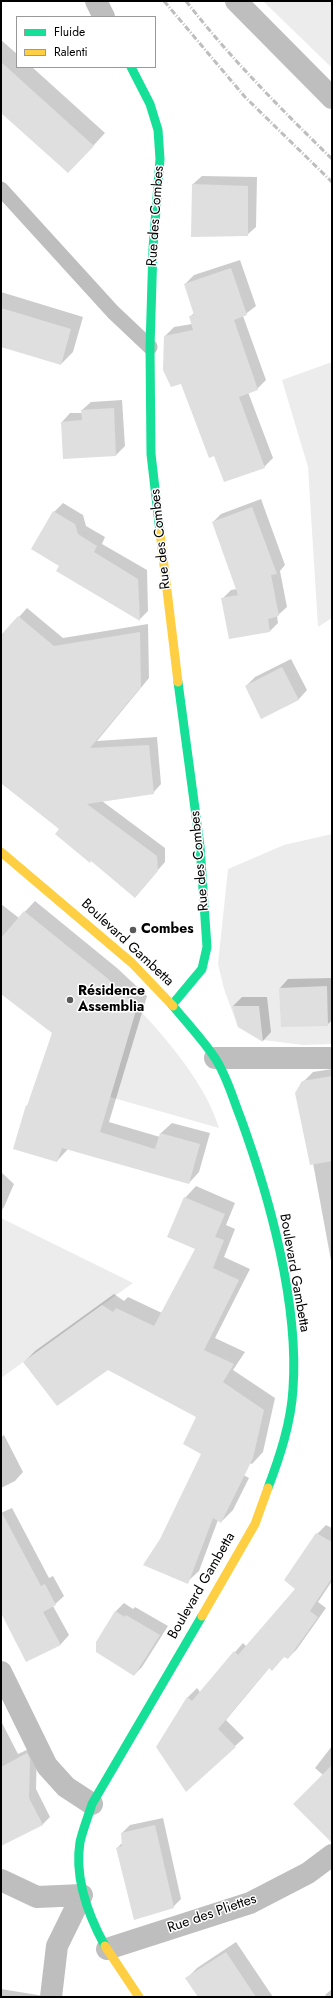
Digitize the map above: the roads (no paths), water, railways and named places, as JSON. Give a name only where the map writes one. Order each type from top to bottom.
[{"type":"main road","name":"Rue des Combes","points":[[131,68],[150,104],[158,130],[160,159],[153,248],[150,347],[151,454],[173,646],[200,846],[207,947],[202,969],[172,1005]]},
{"type":"main road","name":"Boulevard Gambetta","points":[[1,852],[132,963],[172,1005],[215,1058],[229,1088],[255,1158],[277,1238],[292,1324],[294,1389],[282,1451],[255,1524],[92,1804],[78,1854],[82,1895],[92,1921],[107,1949],[139,1997]]},
{"type":"street","points":[[96,1],[104,16]]},
{"type":"street","points":[[236,1],[332,98]]},
{"type":"street","points":[[215,1058],[332,1058]]},
{"type":"street","points":[[1,1672],[47,1766],[66,1787],[92,1804]]},
{"type":"street","name":"Rue des Pliettes","points":[[107,1949],[250,1903],[308,1873],[332,1855]]},
{"type":"street","points":[[1,1880],[37,1896],[82,1895],[57,1946],[51,1997]]},
{"type":"lane","points":[[1,190],[113,312],[150,347]]},
{"type":"railway","points":[[164,1],[245,97],[332,182]]},
{"type":"railway","points":[[186,1],[238,63],[332,159]]},
{"type":"place","name":"Combes","points":[[133,930]]},
{"type":"place","name":"Résidence Assemblia","points":[[70,1000]]}]
